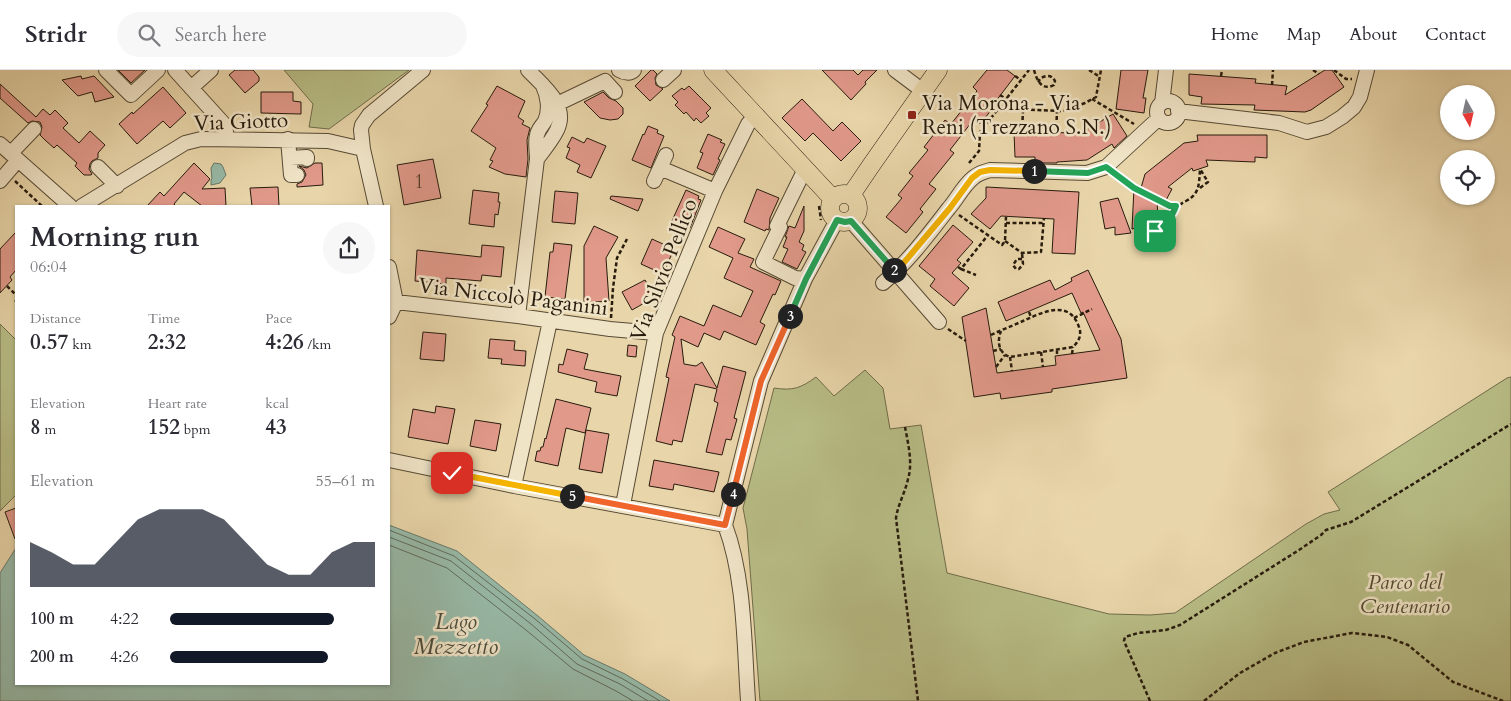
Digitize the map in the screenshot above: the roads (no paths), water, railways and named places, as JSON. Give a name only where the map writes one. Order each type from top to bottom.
[{"type":"main road","points":[[713,70],[833,199]]},
{"type":"main road","points":[[851,195],[938,70]]},
{"type":"main road","points":[[842,194],[851,195],[857,201],[859,208],[856,216],[844,220],[832,214],[830,210],[833,199],[842,194]]},
{"type":"street","points":[[106,70],[131,95],[158,70]]},
{"type":"street","points":[[175,70],[223,123],[226,132],[225,139]]},
{"type":"street","points":[[191,88],[211,70]]},
{"type":"street","points":[[376,205],[363,148],[361,130],[369,115],[423,70]]},
{"type":"street","points":[[528,70],[553,97],[560,117],[558,129],[537,159]]},
{"type":"street","points":[[619,70],[626,73],[634,70]]},
{"type":"street","points":[[663,80],[674,70]]},
{"type":"street","points":[[895,70],[923,91]]},
{"type":"street","points":[[1162,103],[1173,102],[1178,111],[1177,118],[1171,122],[1164,122],[1159,118],[1157,111],[1162,103],[1166,70]]},
{"type":"street","points":[[1178,111],[1279,123],[1307,132],[1326,127],[1354,107],[1360,97],[1367,72]]},
{"type":"street","points":[[557,104],[606,81],[615,92]]},
{"type":"street","points":[[518,316],[537,159],[536,136],[545,120],[547,111],[546,92],[543,86]]},
{"type":"street","name":"Via Silvio Pellico","points":[[623,505],[656,333],[716,191],[748,124],[755,116]]},
{"type":"street","points":[[883,283],[896,272],[950,208],[972,178],[980,172],[990,170],[1088,173],[1106,167],[1159,118]]},
{"type":"street","points":[[3,177],[10,153],[34,130]]},
{"type":"street","name":"Via Giotto","points":[[328,140],[361,130]]},
{"type":"street","name":"Via Giotto","points":[[84,205],[185,143],[201,139],[328,140],[363,148]]},
{"type":"street","points":[[288,139],[291,176],[297,175]]},
{"type":"street","points":[[10,153],[69,205]]},
{"type":"street","points":[[666,155],[657,174],[716,191]]},
{"type":"street","points":[[290,158],[307,157],[307,159]]},
{"type":"street","points":[[98,167],[117,186]]},
{"type":"street","points":[[805,169],[777,226],[780,227],[763,262],[795,278],[806,279]]},
{"type":"street","points":[[748,701],[740,582],[725,525],[761,381],[806,279],[844,220],[896,272],[939,322]]},
{"type":"street","points":[[390,272],[396,302],[390,315]]},
{"type":"street","name":"Via Niccolò Paganini","points":[[396,302],[656,333]]},
{"type":"street","points":[[514,486],[550,321]]},
{"type":"street","points":[[390,460],[514,486],[725,525]]},
{"type":"water","points":[[214,163],[221,164],[226,175],[220,183],[211,185],[211,168]]},
{"type":"water","name":"Lago Mezzetto","points":[[390,525],[457,551],[584,655],[625,674],[670,701],[0,701],[0,573],[15,550],[15,685],[390,685]]},
{"type":"place","name":"Via Morona - Via Reni (Trezzano S.N.)","points":[[912,115]]},
{"type":"park label","name":"Parco del Centenario","points":[[1405,594]]}]
